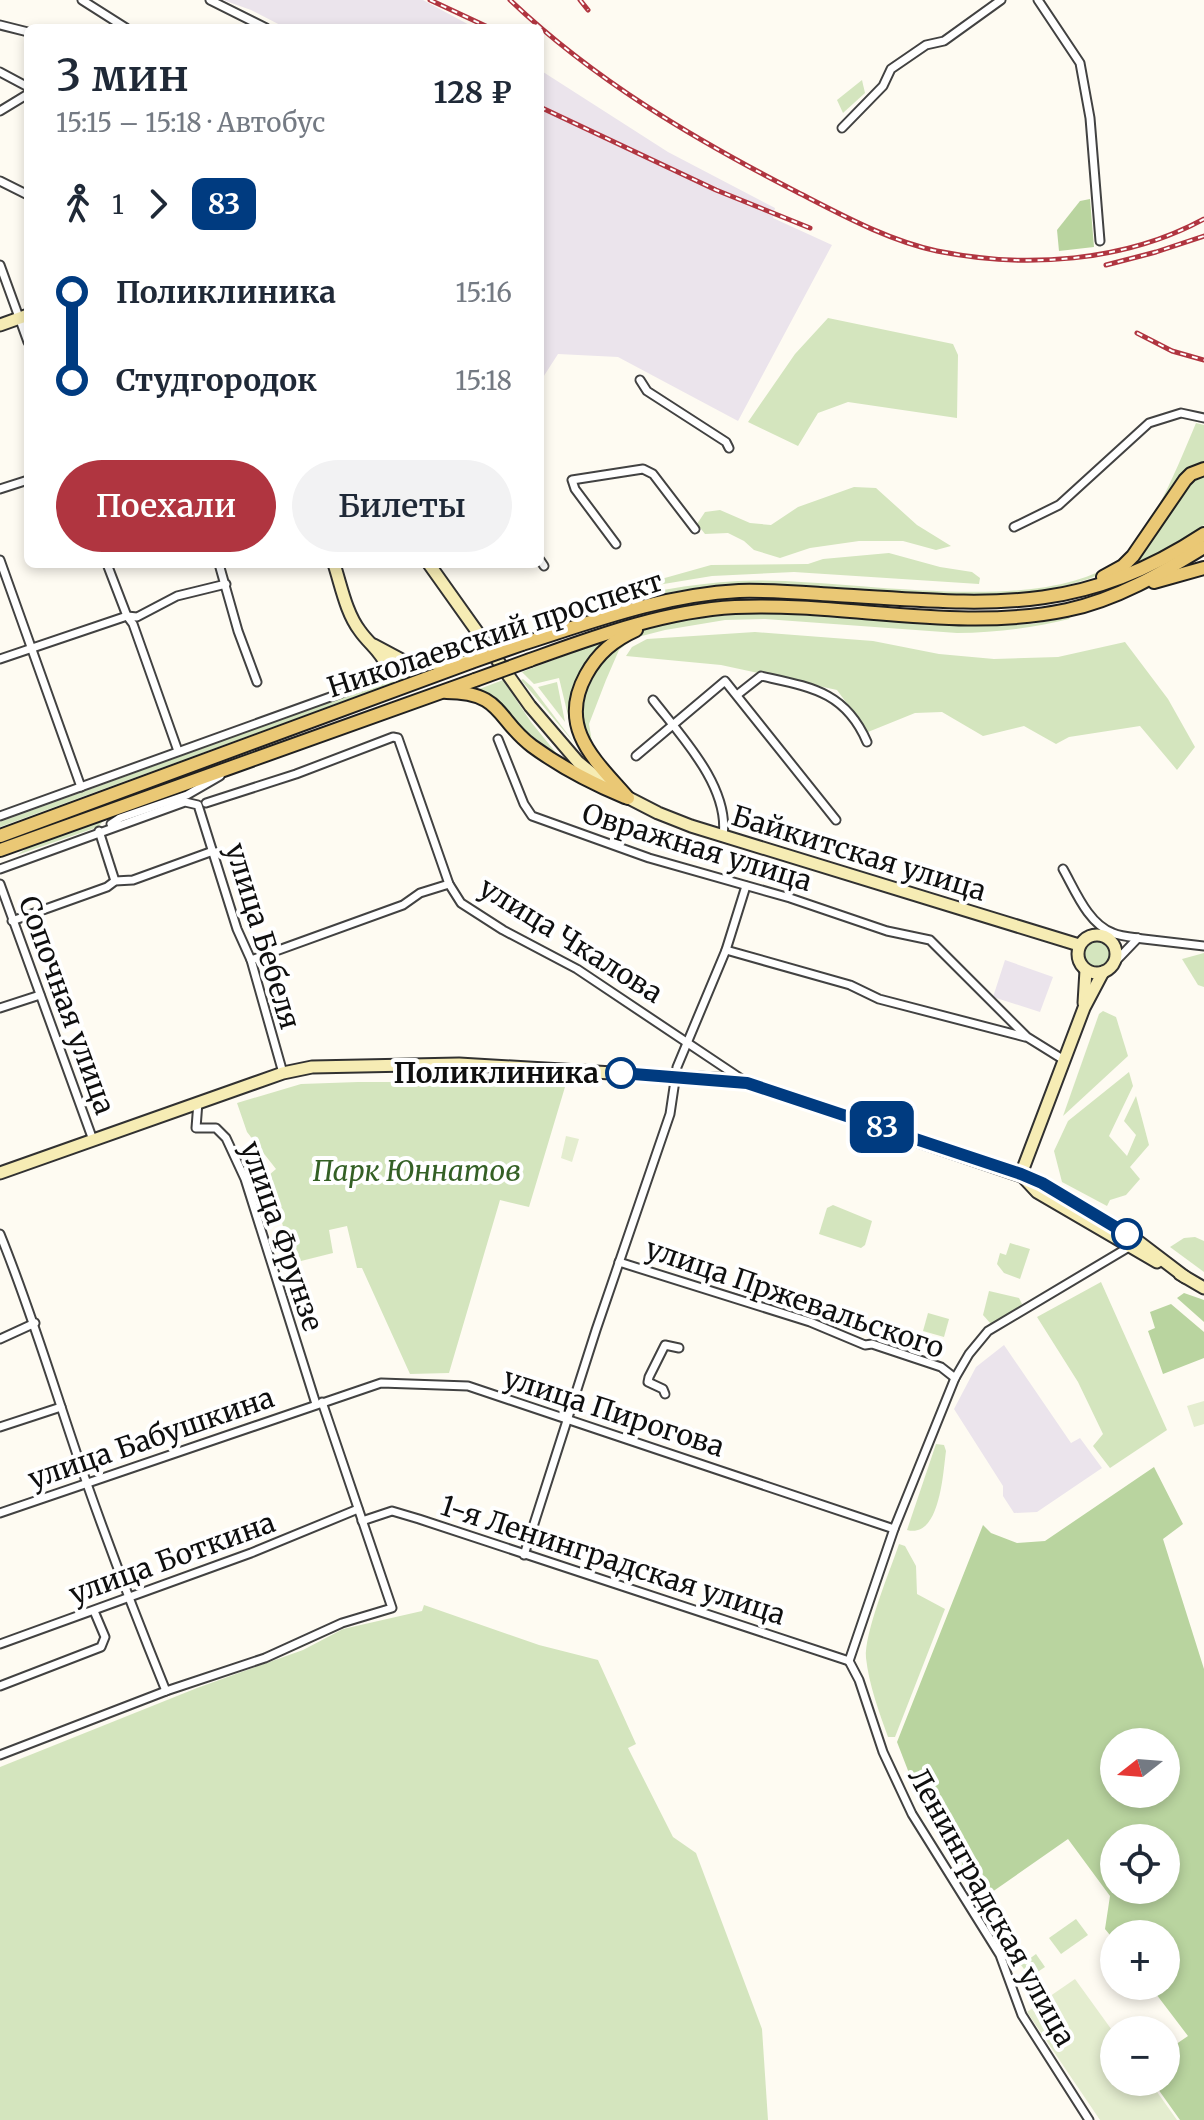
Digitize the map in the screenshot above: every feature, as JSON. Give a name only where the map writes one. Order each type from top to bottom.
[{"type":"main road","points":[[0,325],[24,317]]},
{"type":"main road","points":[[1060,596],[1123,566],[1185,480],[1204,469]]},
{"type":"main road","name":"Николаевский проспект","points":[[0,836],[471,662],[644,605],[707,594],[792,592],[984,603],[1060,596],[1094,588],[1140,570],[1204,534]]},
{"type":"main road","name":"Николаевский проспект","points":[[0,850],[607,632],[712,609],[793,606],[960,618],[1015,618],[1069,610],[1125,590],[1204,547]]},
{"type":"main road","points":[[335,568],[359,631],[373,645],[387,667],[381,676]]},
{"type":"main road","name":"Байкитская улица","points":[[432,568],[509,679],[560,742],[600,781],[628,798],[658,813],[723,836],[1079,945]]},
{"type":"main road","points":[[1125,590],[1204,568]]},
{"type":"main road","points":[[628,798],[584,744],[576,724],[574,699],[595,659],[611,643],[658,620]]},
{"type":"main road","points":[[373,645],[404,661],[421,664],[471,662]]},
{"type":"main road","points":[[437,692],[458,692],[485,698],[506,716],[529,743],[569,772],[628,798]]},
{"type":"main road","points":[[1021,1174],[1084,1008],[1103,972],[1114,963],[1116,952],[1107,938],[1093,935],[1083,939],[1079,945],[1078,961],[1086,970],[1103,972]]},
{"type":"main road","points":[[1084,1008],[1086,970]]},
{"type":"main road","points":[[0,1173],[283,1073],[312,1067],[459,1064],[747,1083],[1042,1183],[1131,1236],[1185,1277]]},
{"type":"main road","points":[[1021,1174],[1037,1192],[1204,1288]]},
{"type":"street","points":[[82,0],[120,24]]},
{"type":"street","points":[[210,0],[258,24]]},
{"type":"street","points":[[842,128],[883,86],[891,69],[926,45],[944,41],[1001,0]]},
{"type":"street","points":[[1038,0],[1080,63],[1090,118],[1100,241]]},
{"type":"street","points":[[0,25],[24,31]]},
{"type":"street","points":[[0,72],[24,85]]},
{"type":"street","points":[[0,111],[24,96]]},
{"type":"street","points":[[0,181],[24,193]]},
{"type":"street","points":[[0,265],[24,317]]},
{"type":"street","points":[[640,380],[647,391],[726,442],[729,448]]},
{"type":"street","points":[[1014,527],[1059,505],[1149,423],[1181,413],[1204,418]]},
{"type":"street","points":[[616,544],[575,489],[572,480],[643,469],[653,474],[695,529]]},
{"type":"street","points":[[0,489],[24,481]]},
{"type":"street","points":[[0,560],[81,787]]},
{"type":"street","points":[[109,568],[133,624],[178,751]]},
{"type":"street","points":[[220,568],[238,631],[257,682]]},
{"type":"street","points":[[0,659],[127,616],[137,617],[177,596],[226,584]]},
{"type":"street","points":[[0,816],[421,664]]},
{"type":"street","points":[[737,695],[761,676],[815,688],[835,698],[859,724],[867,742]]},
{"type":"street","points":[[636,756],[725,681],[836,820]]},
{"type":"street","points":[[653,700],[701,762],[725,824],[723,836]]},
{"type":"street","name":"улица Чкалова","points":[[206,803],[296,774],[393,737],[401,741],[449,884],[461,903],[503,930],[577,969],[747,1083]]},
{"type":"street","name":"Овражная улица","points":[[498,739],[524,804],[532,816],[649,858],[887,931],[930,940],[1027,1037]]},
{"type":"street","points":[[0,869],[99,831],[120,818],[187,795],[247,761]]},
{"type":"street","name":"улица Бебеля","points":[[99,831],[185,802],[198,805],[237,929],[251,960],[283,1073]]},
{"type":"street","points":[[99,831],[115,881]]},
{"type":"street","points":[[12,921],[107,887],[115,881],[133,880],[213,851]]},
{"type":"street","points":[[1063,869],[1092,916],[1112,933],[1204,946]]},
{"type":"street","name":"Сопочная улица","points":[[0,884],[93,1140]]},
{"type":"street","points":[[251,960],[403,905],[420,893],[449,884]]},
{"type":"street","points":[[524,1555],[670,1114],[675,1077],[726,950],[746,886]]},
{"type":"street","points":[[1107,938],[1138,938]]},
{"type":"street","points":[[1114,963],[1138,938]]},
{"type":"street","points":[[726,950],[850,985],[879,999],[1027,1037],[1064,1060]]},
{"type":"street","points":[[0,1008],[40,995]]},
{"type":"street","name":"улица Фрунзе","points":[[166,1691],[265,1658],[342,1623],[392,1608],[319,1403],[245,1179],[226,1138],[216,1128],[196,1128],[198,1102]]},
{"type":"street","points":[[0,1234],[35,1323],[128,1597],[166,1691],[0,1755]]},
{"type":"street","points":[[849,1661],[894,1529],[955,1378],[969,1354],[988,1331],[1129,1247]]},
{"type":"street","name":"улица Пржевальского","points":[[619,1262],[810,1322],[865,1345],[872,1344],[941,1367],[955,1378]]},
{"type":"street","points":[[0,1339],[35,1323]]},
{"type":"street","points":[[665,1394],[663,1389],[648,1382],[649,1377],[665,1345],[679,1348]]},
{"type":"street","name":"улица Пирогова","points":[[319,1403],[381,1383],[468,1386],[894,1529]]},
{"type":"street","name":"улица Бабушкина","points":[[0,1513],[319,1403]]},
{"type":"street","points":[[0,1427],[61,1407]]},
{"type":"street","name":"улица Боткина","points":[[0,1644],[251,1553],[358,1509]]},
{"type":"street","name":"1-я Ленинградская улица","points":[[362,1521],[392,1511],[849,1661]]},
{"type":"street","points":[[0,1686],[101,1647],[105,1637],[94,1611]]},
{"type":"street","name":"Ленинградская улица","points":[[849,1661],[859,1680],[883,1752],[912,1814],[1000,1955],[1022,2015],[1089,2120]]},
{"type":"shaded area","points":[[223,0],[423,0],[468,24],[278,24]]},
{"type":"shaded area","points":[[544,73],[668,152],[775,208],[773,218],[832,245],[738,421],[618,357],[558,354],[544,376]]},
{"type":"shaded area","points":[[1005,960],[1053,977],[1040,1012],[993,997]]},
{"type":"shaded area","points":[[1004,1345],[1071,1443],[1080,1438],[1102,1468],[1037,1512],[1014,1513],[1003,1496],[1003,1486],[954,1409],[976,1367]]},
{"type":"green space","points":[[862,80],[865,93],[843,113],[837,100]]},
{"type":"green space","points":[[1090,199],[1094,247],[1059,251],[1057,230],[1080,201]]},
{"type":"green space","points":[[828,318],[953,344],[958,355],[957,418],[848,402],[818,413],[798,446],[748,422],[795,354]]},
{"type":"green space","points":[[1196,423],[1204,425],[1204,462],[1192,467],[1173,485],[1137,544],[1126,556],[1105,571],[1082,581],[1039,591],[953,596],[777,585],[716,586],[650,596],[539,629],[588,609],[630,597],[720,582],[780,581],[991,592],[1041,588],[1084,578],[1119,559],[1143,532],[1164,496]]},
{"type":"green space","points":[[1204,476],[1204,525],[1171,547],[1128,569],[1144,551],[1190,483]]},
{"type":"green space","points":[[854,487],[876,488],[917,525],[951,546],[936,550],[903,541],[859,541],[810,548],[780,558],[754,550],[728,533],[705,534],[697,524],[705,512],[720,510],[750,523],[771,525],[798,507]]},
{"type":"green space","points":[[889,553],[972,572],[980,578],[979,584],[794,572],[712,576],[615,592],[711,565],[808,564],[823,559]]},
{"type":"green space","points":[[764,613],[974,626],[1032,624],[1070,617],[1014,629],[957,633],[765,619],[725,620],[634,638],[619,650],[589,724],[592,742],[588,744],[581,722],[582,699],[596,666],[614,643],[670,623]]},
{"type":"green space","points":[[755,632],[873,641],[939,654],[994,659],[1058,657],[1125,642],[1168,699],[1195,747],[1177,770],[1140,726],[1069,737],[1056,744],[1024,726],[983,736],[942,712],[915,713],[868,732],[837,690],[721,665],[626,656],[632,647],[647,639]]},
{"type":"green space","points":[[608,639],[578,680],[571,706],[572,732],[559,678],[534,684],[522,672]]},
{"type":"green space","points":[[415,671],[423,672],[0,827],[0,822]]},
{"type":"green space","points":[[503,680],[531,722],[566,765],[547,754],[474,691]]},
{"type":"green space","points":[[521,680],[532,687],[576,745]]},
{"type":"green space","points":[[557,682],[565,722],[538,687]]},
{"type":"green space","points":[[104,820],[98,827],[17,855],[30,846]]},
{"type":"green space","points":[[1097,939],[1108,943],[1112,954],[1108,965],[1097,969],[1086,965],[1082,954],[1086,943]]},
{"type":"green space","points":[[1204,953],[1204,987],[1198,985],[1182,959]]},
{"type":"green space","points":[[1103,1011],[1116,1017],[1128,1056],[1063,1116],[1099,1014]]},
{"type":"green space","points":[[1129,1072],[1133,1086],[1109,1136],[1127,1156],[1136,1135],[1124,1121],[1136,1096],[1149,1145],[1130,1167],[1140,1179],[1126,1195],[1110,1200],[1107,1206],[1062,1182],[1054,1151],[1068,1121]]},
{"type":"green space","name":"Парк Юннатов","points":[[461,1082],[565,1087],[529,1207],[500,1200],[449,1373],[410,1374],[362,1268],[357,1268],[347,1226],[329,1230],[333,1253],[293,1263],[269,1175],[276,1169],[247,1132],[237,1103],[301,1084]]},
{"type":"green space","points":[[566,1136],[579,1139],[572,1162],[561,1158]]},
{"type":"green space","points":[[833,1205],[872,1221],[865,1245],[861,1248],[819,1234],[827,1208]]},
{"type":"green space","points":[[1195,1237],[1204,1241],[1204,1272],[1170,1247],[1184,1238]]},
{"type":"green space","points":[[1010,1243],[1030,1249],[1020,1279],[1004,1273],[997,1264],[1000,1253],[1006,1255]]},
{"type":"green space","points":[[1101,1282],[1167,1430],[1110,1468],[1093,1446],[1103,1434],[1078,1382],[1037,1317]]},
{"type":"green space","points":[[989,1291],[1019,1298],[1022,1304],[991,1324],[983,1315]]},
{"type":"green space","points":[[1184,1293],[1204,1300],[1204,1322],[1177,1298]]},
{"type":"green space","points":[[1171,1304],[1204,1332],[1204,1358],[1163,1374],[1148,1331],[1155,1328],[1150,1312]]},
{"type":"green space","points":[[928,1313],[949,1319],[944,1337],[923,1331]]},
{"type":"green space","points":[[1204,1401],[1204,1424],[1194,1427],[1187,1406]]},
{"type":"green space","points":[[936,1444],[944,1445],[946,1451],[938,1502],[927,1525],[918,1530],[907,1530]]},
{"type":"green space","points":[[1154,1467],[1183,1524],[1163,1539],[1204,1669],[1204,2120],[1180,2120],[1163,2096],[1180,2096],[1180,2041],[1188,2036],[1180,2025],[1180,2016],[1173,2016],[1161,2000],[1180,2000],[1180,1920],[1106,1920],[1109,1904],[1180,1904],[1180,1824],[1100,1824],[1100,1882],[1068,1839],[982,1899],[919,1799],[897,1742],[983,1525],[991,1533],[1017,1543],[1045,1541]]},
{"type":"green space","points":[[899,1544],[905,1546],[916,1566],[917,1594],[945,1609],[895,1737],[888,1737],[869,1678],[866,1647]]},
{"type":"green space","points":[[424,1605],[539,1645],[598,1660],[636,1744],[628,1748],[673,1837],[696,1853],[762,2029],[768,2120],[0,2120],[0,1767],[197,1688],[303,1650],[343,1629],[422,1611]]},
{"type":"green space","points":[[1076,1919],[1088,1935],[1061,1954],[1049,1938]]},
{"type":"green space","points":[[1036,1954],[1045,1967],[1030,1977],[1021,1965]]},
{"type":"green space","points":[[1075,1979],[1102,2016],[1100,2096],[1160,2096],[1177,2120],[1100,2120],[1027,2012]]},
{"type":"railway","points":[[430,0],[481,24]]},
{"type":"railway","points":[[510,0],[536,24]]},
{"type":"railway","points":[[580,0],[588,10]]},
{"type":"railway","points":[[544,31],[611,82],[683,129],[848,218],[918,246],[970,257],[1005,260],[1074,258],[1141,245],[1204,219]]},
{"type":"railway","points":[[544,109],[716,190],[810,228]]},
{"type":"railway","points":[[1106,265],[1204,236]]},
{"type":"railway","points":[[1137,333],[1172,351],[1204,360]]},
{"type":"bus line","name":"83","points":[[621,1073],[747,1083],[1021,1174],[1042,1183],[1127,1234]]},
{"type":"place","name":"Поликлиника","points":[[621,1073]]}]
